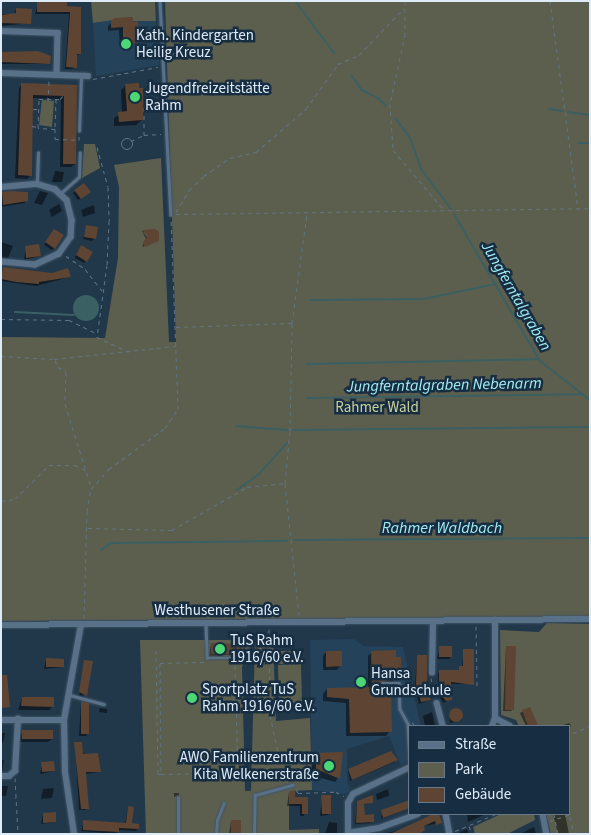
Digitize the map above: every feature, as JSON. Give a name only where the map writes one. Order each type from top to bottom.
[{"type":"street","points":[[1,31],[58,33],[57,75]]},
{"type":"street","points":[[1,73],[84,76]]},
{"type":"street","points":[[1,186],[37,184],[60,194],[67,200],[72,220],[70,237],[60,252],[35,266],[1,262]]},
{"type":"street","name":"Westhusener Straße","points":[[1,625],[270,624],[590,619]]},
{"type":"street","points":[[492,725],[495,718],[495,620]]},
{"type":"street","points":[[432,673],[433,622]]},
{"type":"street","points":[[74,834],[65,772],[64,720],[70,695],[81,625]]},
{"type":"street","points":[[437,703],[443,725]]},
{"type":"street","points":[[495,718],[508,725]]},
{"type":"street","points":[[1,776],[13,775],[18,719]]},
{"type":"street","points":[[1,720],[64,720]]},
{"type":"street","points":[[408,768],[362,787],[350,800],[348,833],[379,828],[415,815]]},
{"type":"street","points":[[446,815],[450,834]]},
{"type":"street","points":[[542,815],[547,834]]},
{"type":"lane","points":[[160,1],[171,215]]},
{"type":"lane","points":[[79,131],[84,76]]},
{"type":"lane","points":[[37,184],[38,153]]},
{"type":"lane","points":[[60,194],[79,176],[80,154]]},
{"type":"lane","points":[[206,624],[207,658],[235,658]]},
{"type":"lane","points":[[382,683],[399,683],[400,709],[408,725]]},
{"type":"lane","points":[[70,695],[104,704]]},
{"type":"lane","points":[[254,834],[255,795],[293,785]]},
{"type":"lane","points":[[178,798],[178,834]]},
{"type":"lane","points":[[216,834],[217,820],[224,802]]},
{"type":"path","points":[[405,1],[404,34],[390,104],[393,150],[445,210]]},
{"type":"path","points":[[550,1],[578,208]]},
{"type":"path","points":[[171,215],[179,210],[188,190],[204,176],[230,158],[256,152],[306,109],[338,64],[360,55],[404,8]]},
{"type":"path","points":[[84,76],[93,79],[164,66]]},
{"type":"path","points":[[48,100],[49,75]]},
{"type":"path","points":[[38,127],[39,99],[56,99],[63,96]]},
{"type":"path","points":[[56,99],[55,139],[79,138]]},
{"type":"path","points":[[144,135],[144,106],[166,105]]},
{"type":"path","points":[[32,109],[39,109]]},
{"type":"path","points":[[32,126],[55,129]]},
{"type":"path","points":[[131,141],[131,148],[122,148],[124,140],[131,141],[144,135],[167,134]]},
{"type":"path","points":[[96,333],[107,265],[108,187],[97,146]]},
{"type":"path","points":[[171,215],[590,208]]},
{"type":"path","points":[[300,623],[284,483],[290,431],[292,322],[307,213]]},
{"type":"path","points":[[91,488],[109,469],[173,420],[178,409],[180,391],[175,327],[171,215]]},
{"type":"path","points":[[60,252],[85,269],[103,292]]},
{"type":"path","points":[[1,319],[69,320],[96,333],[100,340],[129,352]]},
{"type":"path","points":[[175,327],[292,322]]},
{"type":"path","points":[[1,356],[54,359],[176,346]]},
{"type":"path","points":[[54,359],[58,367],[66,372],[65,404],[91,488],[87,528],[85,615],[81,625]]},
{"type":"path","points":[[1,501],[15,499],[49,464],[75,465],[87,471]]},
{"type":"path","points":[[87,528],[172,530],[247,486],[284,483]]},
{"type":"path","points":[[476,621],[477,686]]},
{"type":"path","points":[[270,624],[270,715],[280,761],[298,793],[336,792],[350,800]]},
{"type":"path","points":[[156,650],[158,774],[238,773],[235,658]]},
{"type":"path","points":[[157,664],[207,662],[207,658]]},
{"type":"path","points":[[160,663],[161,774]]},
{"type":"path","points":[[432,673],[431,682],[437,703]]},
{"type":"path","points":[[270,715],[278,712],[282,706]]},
{"type":"path","points":[[573,733],[590,726]]},
{"type":"path","points":[[13,775],[17,780],[18,834]]},
{"type":"path","points":[[450,834],[494,815]]},
{"type":"path","points":[[554,815],[558,834]]},
{"type":"path","points":[[544,822],[570,815],[574,834]]},
{"type":"path","points":[[469,826],[472,834]]},
{"type":"shaded area","name":"Kath. Kindergarten Heilig Kreuz","points":[[133,17],[134,21],[156,21],[159,65],[96,76],[93,23]]},
{"type":"shaded area","points":[[86,295],[95,299],[99,308],[95,317],[86,321],[77,317],[73,308],[77,299]]},
{"type":"shaded area","name":"Hansa Grundschule","points":[[354,639],[363,646],[403,647],[421,725],[408,725],[408,762],[401,765],[389,736],[347,749],[347,783],[351,788],[346,794],[312,790],[310,640]]},
{"type":"green space","points":[[91,1],[155,1],[156,21],[133,21],[133,17],[93,23]]},
{"type":"green space","name":"Rahmer Wald","points":[[165,1],[590,1],[590,617],[1,621],[1,337],[105,338],[118,258],[119,187],[114,165],[161,158],[169,342],[176,342]]},
{"type":"green space","points":[[42,100],[54,101],[52,127],[39,125]]},
{"type":"green space","points":[[84,144],[95,144],[100,168],[82,178]]},
{"type":"green space","points":[[547,623],[590,624],[590,834],[551,834],[546,815],[571,815],[571,725],[518,725],[516,720],[501,715],[500,630],[539,632]]},
{"type":"green space","points":[[140,640],[251,640],[250,658],[245,658],[242,667],[245,791],[251,791],[255,643],[273,641],[276,721],[310,718],[312,790],[289,791],[289,830],[319,829],[319,834],[146,834]]},
{"type":"green space","points":[[278,651],[301,651],[301,663],[278,664]]},
{"type":"green space","points":[[301,664],[302,704],[279,705],[278,665]]},
{"type":"green space","points":[[499,815],[534,815],[535,820],[507,834],[475,834],[473,827]]},
{"type":"building","points":[[37,2],[67,2],[67,6],[81,7],[81,54],[77,54],[77,68],[66,67],[70,12],[37,12]]},
{"type":"building","points":[[16,8],[32,9],[31,24],[1,23],[1,15],[16,13]]},
{"type":"building","points":[[133,17],[133,22],[138,21],[139,43],[123,45],[123,27],[111,28],[111,21],[114,18]]},
{"type":"building","points":[[38,51],[51,56],[50,64],[1,62],[1,52]]},
{"type":"building","points":[[21,83],[77,85],[76,164],[63,164],[64,96],[33,95],[32,176],[18,175]]},
{"type":"building","name":"Jugendfreizeitstätte Rahm","points":[[139,83],[139,88],[143,88],[143,120],[119,122],[118,112],[127,111],[125,84]]},
{"type":"building","points":[[84,183],[91,192],[81,199],[74,190]]},
{"type":"building","points":[[2,192],[28,192],[28,201],[3,205]]},
{"type":"building","points":[[86,225],[98,227],[96,239],[84,237]]},
{"type":"building","points":[[54,229],[64,235],[55,249],[45,242]]},
{"type":"building","points":[[155,229],[159,232],[159,241],[145,247],[143,242],[148,236],[142,230]]},
{"type":"building","points":[[39,244],[41,256],[26,258],[25,246]]},
{"type":"building","points":[[81,245],[93,252],[87,262],[76,255]]},
{"type":"building","points":[[3,267],[52,273],[68,268],[71,277],[39,282],[39,284],[16,282],[1,279]]},
{"type":"building","name":"TuS Rahm 1916/60 e.V.","points":[[211,643],[242,644],[241,654],[211,654]]},
{"type":"building","points":[[439,646],[452,646],[452,657],[439,657]]},
{"type":"building","points":[[506,646],[516,646],[514,710],[505,710]]},
{"type":"building","points":[[463,649],[474,649],[474,685],[451,682],[452,700],[446,701],[439,692],[439,670],[459,670],[459,666],[463,666]]},
{"type":"building","points":[[396,650],[396,657],[401,657],[401,672],[397,672],[397,679],[379,683],[381,686],[391,686],[392,732],[350,733],[349,699],[327,697],[327,688],[372,687],[371,651]]},
{"type":"building","points":[[326,651],[342,651],[342,666],[326,667]]},
{"type":"building","points":[[417,655],[427,655],[427,691],[431,700],[421,702],[416,684]]},
{"type":"building","points":[[46,658],[64,659],[64,667],[46,667]]},
{"type":"building","points":[[84,660],[93,661],[87,696],[79,692]]},
{"type":"building","points":[[1,675],[7,675],[10,707],[1,708]]},
{"type":"building","points":[[22,697],[54,697],[54,707],[21,706]]},
{"type":"building","points":[[81,701],[89,703],[89,734],[81,734]]},
{"type":"building","points":[[530,707],[538,725],[528,725],[522,710]]},
{"type":"building","points":[[456,708],[461,710],[463,715],[461,720],[456,722],[451,720],[449,715],[451,710]]},
{"type":"building","points":[[22,730],[53,730],[53,739],[22,739]]},
{"type":"building","points":[[74,742],[82,742],[83,754],[98,753],[101,772],[86,772],[89,809],[81,809]]},
{"type":"building","points":[[391,751],[398,760],[352,780],[348,769]]},
{"type":"building","points":[[343,752],[340,779],[316,769],[315,753]]},
{"type":"building","points":[[54,761],[55,771],[42,772],[41,762]]},
{"type":"building","points":[[289,791],[295,791],[295,797],[308,797],[308,814],[302,814],[302,804],[289,804]]},
{"type":"building","points":[[321,795],[331,795],[331,814],[322,814]]},
{"type":"building","points":[[373,795],[373,803],[364,804],[365,815],[374,814],[374,822],[356,823],[357,801]]},
{"type":"building","points":[[408,801],[408,809],[383,818],[381,810]]},
{"type":"building","points":[[128,806],[134,807],[132,823],[139,824],[139,829],[119,828],[119,832],[83,830],[83,820],[126,823]]},
{"type":"building","points":[[56,812],[56,822],[43,823],[43,813]]},
{"type":"building","points":[[431,815],[439,815],[442,823],[436,825],[435,821],[424,826],[425,830],[419,834],[390,834]]},
{"type":"building","points":[[231,820],[241,820],[241,834],[231,834]]},
{"type":"waterway","name":"Jungferntalgraben","points":[[295,1],[334,53]]},
{"type":"waterway","name":"Jungferntalgraben","points":[[351,75],[362,90],[378,98],[386,106]]},
{"type":"waterway","points":[[549,109],[563,111]]},
{"type":"waterway","points":[[568,112],[590,115]]},
{"type":"waterway","name":"Jungferntalgraben","points":[[395,118],[410,138],[421,169],[451,209]]},
{"type":"waterway","points":[[578,143],[590,143]]},
{"type":"waterway","name":"Jungferntalgraben","points":[[454,214],[540,361],[590,400]]},
{"type":"waterway","name":"Jungferntalgraben Nebenarm","points":[[311,300],[424,299],[496,284]]},
{"type":"waterway","points":[[15,312],[74,315]]},
{"type":"waterway","name":"Jungferntalgraben Nebenarm","points":[[306,364],[538,359]]},
{"type":"waterway","name":"Jungferntalgraben Nebenarm","points":[[307,398],[581,394]]},
{"type":"waterway","name":"Jungferntalgraben Nebenarm","points":[[236,426],[288,430]]},
{"type":"waterway","name":"Jungferntalgraben Nebenarm","points":[[293,430],[590,427]]},
{"type":"waterway","name":"Jungferntalgraben Nebenarm","points":[[237,490],[258,475],[287,443]]},
{"type":"waterway","name":"Rahmer Waldbach","points":[[294,540],[590,538]]},
{"type":"waterway","name":"Rahmer Waldbach","points":[[101,550],[111,543],[287,541]]},
{"type":"place","name":"Kath. Kindergarten Heilig Kreuz","points":[[126,44]]},
{"type":"place","name":"Jugendfreizeitstätte Rahm","points":[[135,97]]},
{"type":"place","name":"TuS Rahm 1916/60 e.V.","points":[[220,649]]},
{"type":"place","name":"Hansa Grundschule","points":[[361,682]]},
{"type":"place","name":"Sportplatz TuS Rahm 1916/60 e.V.","points":[[192,698]]},
{"type":"place","name":"AWO Familienzentrum Kita Welkenerstraße","points":[[329,766]]}]
